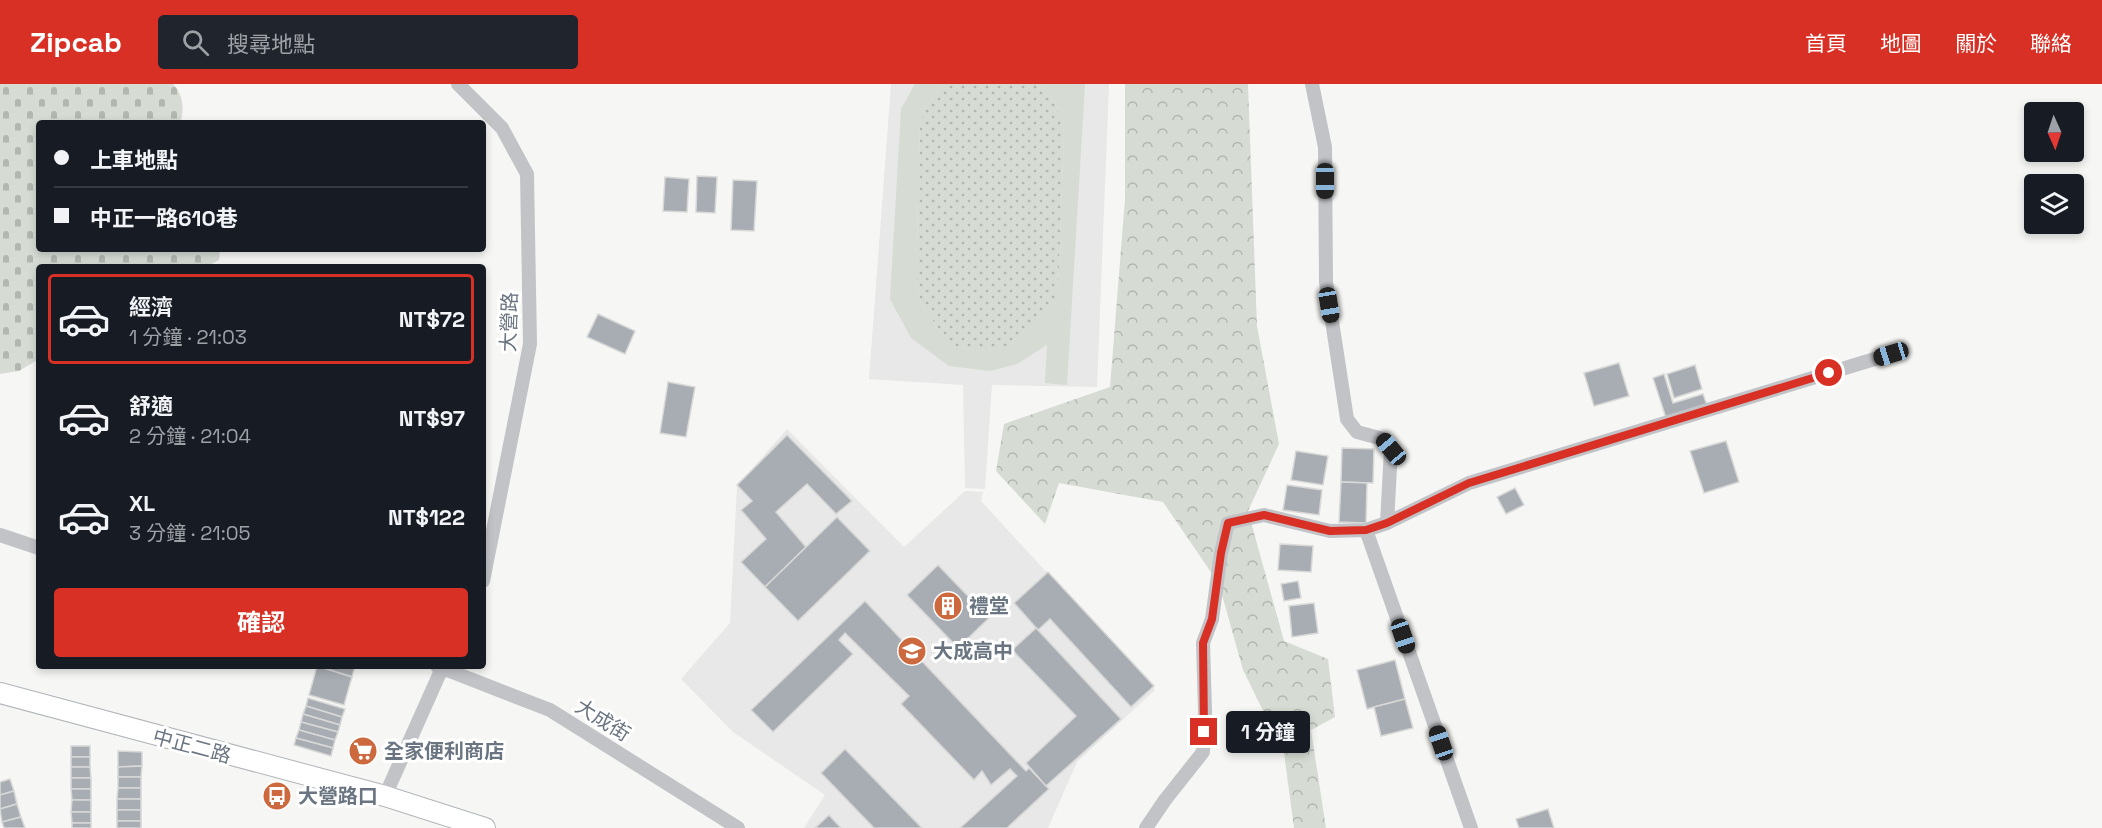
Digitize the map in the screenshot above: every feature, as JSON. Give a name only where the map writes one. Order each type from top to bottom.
[{"type":"main road","name":"中正二路","points":[[0,693],[385,796],[485,828]]},
{"type":"street","name":"大營路","points":[[458,84],[501,128],[528,174],[530,344],[486,566]]},
{"type":"street","points":[[1312,84],[1325,147],[1326,282],[1347,419],[1357,432],[1383,439],[1391,449],[1387,523]]},
{"type":"street","points":[[1146,828],[1203,752],[1205,711],[1203,643],[1212,619],[1221,553],[1228,523],[1264,515],[1330,531],[1366,530],[1387,523],[1469,483],[1891,354]]},
{"type":"street","points":[[1366,530],[1471,828]]},
{"type":"street","points":[[0,535],[36,547]]},
{"type":"street","points":[[385,796],[440,669]]},
{"type":"street","name":"大成街","points":[[448,669],[550,710],[738,828]]},
{"type":"shaded area","points":[[891,84],[1109,84],[1097,387],[992,385],[985,489],[965,488],[963,385],[869,379]]},
{"type":"shaded area","name":"大成高中","points":[[787,429],[904,547],[965,491],[983,492],[981,501],[1155,690],[1077,762],[1048,828],[804,828],[825,795],[733,732],[681,679],[730,623],[737,486]]},
{"type":"green space","points":[[0,84],[173,84],[181,97],[183,108],[181,120],[36,120],[36,252],[220,252],[219,260],[212,264],[36,264],[36,361],[19,371],[0,374]]},
{"type":"green space","points":[[915,84],[943,84],[923,111],[920,124],[916,280],[921,303],[937,327],[956,346],[981,351],[1007,346],[1032,326],[1058,294],[1064,132],[1053,99],[1038,84],[1085,84],[1067,385],[1045,383],[1047,345],[1017,364],[990,371],[949,366],[911,338],[890,299],[901,109]]},
{"type":"green space","points":[[943,84],[1038,84],[1053,99],[1064,132],[1058,294],[1032,326],[1007,346],[981,351],[955,346],[937,327],[921,303],[916,280],[920,124],[923,111]]},
{"type":"green space","points":[[1125,84],[1248,84],[1257,326],[1279,444],[1248,511],[1284,641],[1328,659],[1335,717],[1311,730],[1326,828],[1294,828],[1284,753],[1243,670],[1219,584],[1163,502],[1059,483],[1045,524],[996,471],[1004,424],[1110,387],[1125,199]]},
{"type":"building","points":[[697,176],[717,177],[715,213],[696,212]]},
{"type":"building","points":[[665,177],[689,179],[687,212],[663,211]]},
{"type":"building","points":[[733,180],[757,181],[754,231],[731,230]]},
{"type":"building","points":[[598,314],[635,331],[625,354],[587,337]]},
{"type":"building","points":[[1619,363],[1629,396],[1594,406],[1584,373]]},
{"type":"building","points":[[1695,365],[1702,389],[1674,398],[1667,374]]},
{"type":"building","points":[[1664,374],[1673,403],[1703,394],[1708,408],[1667,421],[1653,378]]},
{"type":"building","points":[[668,382],[695,387],[686,437],[660,433]]},
{"type":"building","points":[[787,435],[852,501],[836,514],[807,484],[776,512],[806,547],[765,587],[741,562],[766,539],[741,510],[752,501],[737,485]]},
{"type":"building","points":[[1726,441],[1739,482],[1704,493],[1690,451]]},
{"type":"building","points":[[1342,448],[1374,449],[1373,483],[1341,482]]},
{"type":"building","points":[[1296,451],[1328,456],[1323,485],[1291,480]]},
{"type":"building","points":[[1341,482],[1367,483],[1366,523],[1339,522]]},
{"type":"building","points":[[1287,485],[1322,490],[1319,515],[1283,510]]},
{"type":"building","points":[[1515,488],[1524,505],[1506,514],[1497,497]]},
{"type":"building","points":[[837,517],[870,551],[798,621],[765,587]]},
{"type":"building","points":[[1280,544],[1313,546],[1311,572],[1278,570]]},
{"type":"building","name":"禮堂","points":[[938,565],[989,618],[958,648],[907,595]]},
{"type":"building","points":[[1048,572],[1154,686],[1131,707],[1050,619],[1038,630],[1014,603]]},
{"type":"building","points":[[1298,581],[1301,598],[1284,601],[1281,584]]},
{"type":"building","points":[[865,601],[1026,771],[1029,768],[1049,789],[1007,828],[960,828],[1017,776],[1010,769],[991,785],[982,771],[974,780],[901,704],[909,696],[845,633],[839,640],[853,654],[773,732],[751,710]]},
{"type":"building","points":[[1314,603],[1318,633],[1292,637],[1289,606]]},
{"type":"building","points":[[1036,628],[1121,719],[1046,786],[1026,763],[1076,716],[1012,650]]},
{"type":"building","points":[[1395,660],[1405,699],[1367,709],[1357,670]]},
{"type":"building","points":[[316,669],[327,669],[352,677],[344,705],[309,695]]},
{"type":"building","points":[[327,669],[354,669],[352,677]]},
{"type":"building","points":[[308,698],[345,709],[342,717],[306,706]]},
{"type":"building","points":[[1405,699],[1413,728],[1381,736],[1374,707]]},
{"type":"building","points":[[306,706],[342,717],[340,725],[303,714]]},
{"type":"building","points":[[303,714],[340,725],[338,732],[301,722]]},
{"type":"building","points":[[301,722],[338,732],[335,740],[299,730]]},
{"type":"building","points":[[299,730],[335,740],[333,748],[296,738]]},
{"type":"building","points":[[296,738],[333,748],[331,756],[294,745]]},
{"type":"building","points":[[71,746],[90,746],[90,757],[71,757]]},
{"type":"building","points":[[845,749],[922,828],[874,828],[821,773]]},
{"type":"building","points":[[118,751],[142,752],[142,766],[118,767]]},
{"type":"building","points":[[71,757],[90,757],[90,767],[71,767]]},
{"type":"building","points":[[142,766],[141,777],[118,777],[118,767]]},
{"type":"building","points":[[71,767],[90,767],[91,778],[71,778]]},
{"type":"building","points":[[118,777],[141,777],[141,788],[118,788]]},
{"type":"building","points":[[71,778],[91,778],[91,789],[71,789]]},
{"type":"building","points":[[10,779],[14,791],[0,795],[0,782]]},
{"type":"building","points":[[118,788],[141,788],[141,799],[117,799]]},
{"type":"building","points":[[71,789],[91,789],[91,800],[72,800]]},
{"type":"building","points":[[14,791],[17,804],[0,809],[0,795]]},
{"type":"building","points":[[117,799],[141,799],[141,810],[117,810]]},
{"type":"building","points":[[72,800],[91,800],[91,812],[71,812]]},
{"type":"building","points":[[17,804],[21,817],[2,822],[0,809]]},
{"type":"building","points":[[1548,809],[1554,828],[1519,828],[1516,819]]},
{"type":"building","points":[[117,810],[141,810],[141,821],[117,821]]},
{"type":"building","points":[[71,812],[91,812],[91,823],[72,823]]},
{"type":"building","points":[[829,815],[841,828],[815,828]]},
{"type":"building","points":[[21,817],[25,828],[4,828],[2,822]]},
{"type":"building","points":[[117,821],[141,821],[141,828],[117,828]]},
{"type":"building","points":[[72,823],[91,823],[91,828],[72,828]]},
{"type":"place","name":"禮堂","points":[[948,606]]},
{"type":"place","name":"大成高中","points":[[912,651]]},
{"type":"place","name":"全家便利商店","points":[[363,751]]},
{"type":"place","name":"大營路口","points":[[277,796]]},
{"type":"route","points":[[1204,732],[1203,643],[1212,619],[1221,553],[1228,523],[1264,515],[1330,531],[1366,530],[1387,523],[1469,483],[1829,373]]}]
